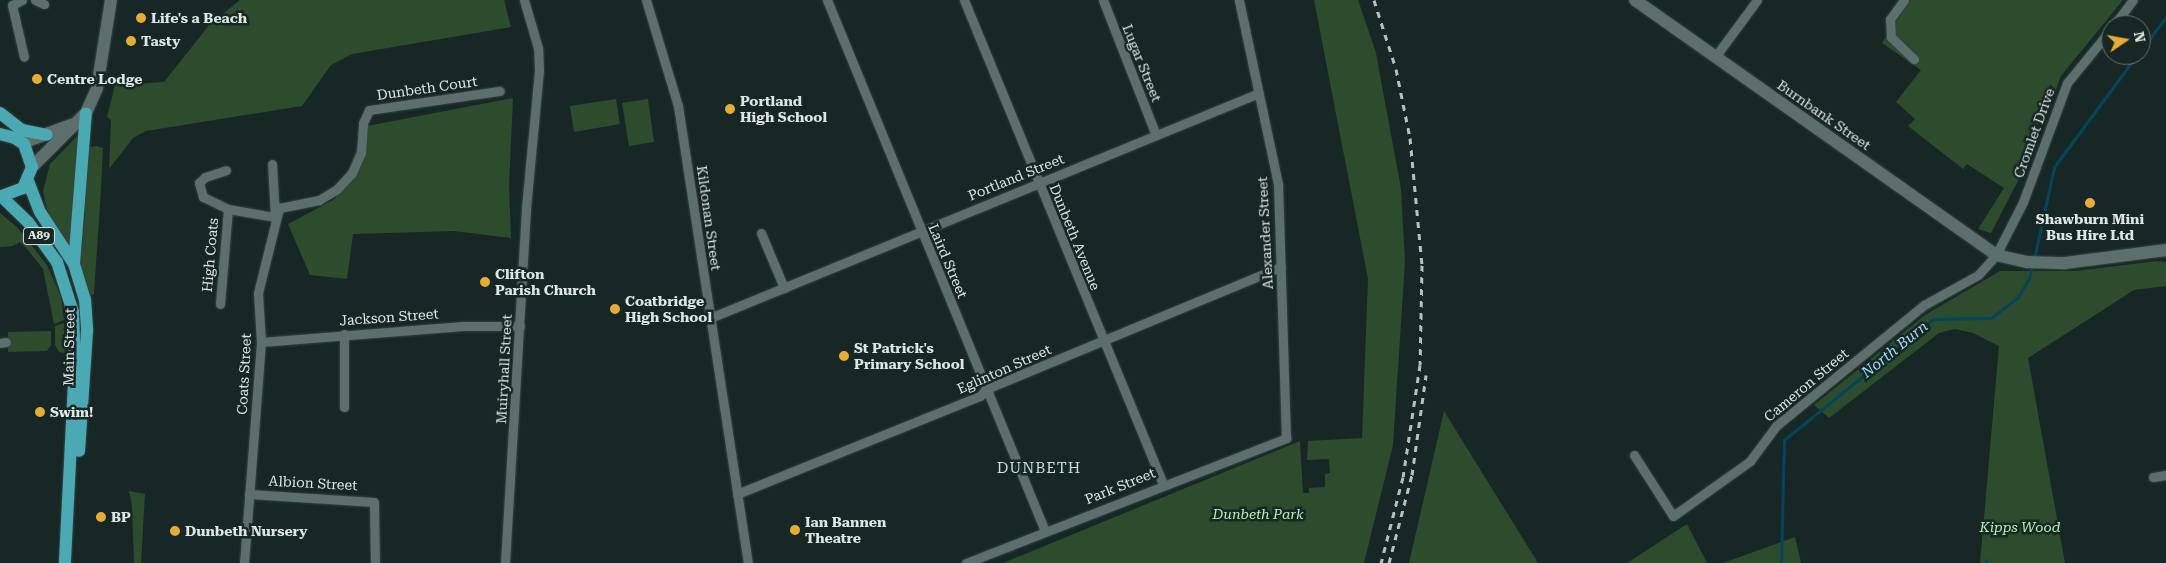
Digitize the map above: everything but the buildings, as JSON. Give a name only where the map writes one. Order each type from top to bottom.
[{"type":"main road","points":[[28,181],[32,167],[83,116],[97,88],[111,0]]},
{"type":"main road","name":"Burnbank Street","points":[[1635,0],[1996,255]]},
{"type":"main road","points":[[0,113],[22,130],[47,135]]},
{"type":"main road","points":[[1,133],[15,138],[30,140],[47,135],[83,116]]},
{"type":"main road","points":[[74,264],[83,116]]},
{"type":"main road","points":[[15,138],[28,151],[32,167]]},
{"type":"main road","name":"Main Street","points":[[28,181],[40,212],[74,264],[84,300],[87,331],[78,453],[69,498]]},
{"type":"main road","name":"A89","points":[[1,197],[18,192],[28,181]]},
{"type":"main road","name":"Main Street","points":[[1,197],[28,222],[57,262],[73,312],[75,363],[65,563]]},
{"type":"main road","points":[[1996,255],[2033,262],[2089,261],[2166,250]]},
{"type":"street","points":[[22,0],[12,5],[24,56]]},
{"type":"street","name":"Muiryhall Street","points":[[505,563],[526,208],[539,71],[538,48],[524,0]]},
{"type":"street","name":"Kildonan Street","points":[[646,0],[678,106],[748,563]]},
{"type":"street","name":"Laird Street","points":[[827,0],[1045,531]]},
{"type":"street","name":"Dunbeth Avenue","points":[[964,0],[1163,484]]},
{"type":"street","name":"Lugar Street","points":[[1103,0],[1156,135]]},
{"type":"street","name":"Alexander Street","points":[[1239,0],[1278,184],[1286,438]]},
{"type":"street","points":[[1715,57],[1757,0]]},
{"type":"street","points":[[1904,0],[1890,19],[1891,38],[1914,59]]},
{"type":"street","points":[[2122,15],[2133,0]]},
{"type":"street","name":"Cromlet Drive","points":[[1996,255],[2036,173],[2067,83],[2101,41]]},
{"type":"street","name":"Dunbeth Court","points":[[275,217],[279,208],[319,200],[337,189],[352,173],[361,153],[363,123],[369,110],[500,91]]},
{"type":"street","name":"Portland Street","points":[[710,318],[920,230],[1039,184],[1259,93]]},
{"type":"street","points":[[272,164],[275,217]]},
{"type":"street","name":"High Coats","points":[[226,170],[205,177],[199,183],[203,197],[228,209],[275,217]]},
{"type":"street","name":"High Coats","points":[[220,304],[228,209]]},
{"type":"street","name":"Coats Street","points":[[244,563],[261,342],[258,293],[275,217]]},
{"type":"street","points":[[761,233],[784,288]]},
{"type":"street","name":"Cameron Street","points":[[1634,454],[1673,516],[1750,461],[1776,426],[1924,305],[1978,275],[1996,255]]},
{"type":"street","name":"Eglinton Street","points":[[737,494],[980,396],[986,389],[1281,267]]},
{"type":"street","name":"Jackson Street","points":[[261,342],[464,326],[520,326]]},
{"type":"street","points":[[344,334],[344,406]]},
{"type":"street","name":"Park Street","points":[[966,563],[1163,484],[1286,438]]},
{"type":"street","points":[[2153,477],[2166,475]]},
{"type":"street","name":"Albion Street","points":[[249,494],[374,502],[375,563]]},
{"type":"green space","points":[[240,0],[504,0],[511,27],[352,54],[331,65],[302,106],[146,131],[133,138],[109,169],[111,120],[107,117],[115,85],[164,82],[210,24]]},
{"type":"green space","name":"Dunbeth Park","points":[[1314,0],[1358,0],[1376,53],[1401,189],[1405,262],[1393,445],[1364,563],[1003,563],[1300,441],[1303,493],[1309,493],[1309,488],[1325,487],[1325,474],[1330,473],[1329,459],[1307,460],[1308,441],[1362,438],[1368,279]]},
{"type":"green space","points":[[1910,0],[2123,0],[2111,15],[2101,15],[2101,27],[2061,76],[2034,150],[1991,233],[1978,229],[2004,188],[1967,164],[1963,169],[1908,126],[1915,119],[1896,102],[1921,70],[1882,43]]},
{"type":"green space","points":[[513,98],[509,186],[511,238],[454,231],[353,234],[347,279],[310,275],[288,224],[335,199],[367,126]]},
{"type":"green space","points":[[616,99],[620,124],[574,132],[570,106]]},
{"type":"green space","points":[[648,99],[654,142],[629,146],[622,103]]},
{"type":"green space","points":[[78,135],[80,136],[69,245],[48,214],[43,191],[50,164]]},
{"type":"green space","points":[[89,147],[103,148],[101,189],[94,294],[88,296],[80,264],[85,216],[84,167]]},
{"type":"green space","points":[[0,213],[17,227],[47,265],[61,297],[64,320],[54,324],[43,269],[28,250],[20,242],[13,246],[0,247]]},
{"type":"green space","name":"Kipps Wood","points":[[2157,261],[2166,262],[2166,286],[2134,290],[2028,358],[2065,563],[1980,563],[1999,346],[1973,333],[1955,329],[1939,333],[1829,418],[1814,405],[1925,315],[2000,271],[2075,271]]},
{"type":"green space","points":[[64,323],[64,353],[59,352],[55,345],[55,326]]},
{"type":"green space","points":[[51,331],[51,345],[47,351],[8,352],[8,332]]},
{"type":"green space","points":[[1444,411],[1538,563],[1409,563]]},
{"type":"green space","points":[[129,491],[145,494],[141,563],[134,563],[132,506]]},
{"type":"green space","points":[[1687,524],[1707,563],[1627,563]]},
{"type":"green space","points":[[1795,537],[1801,563],[1723,563]]},
{"type":"waterway","name":"North Burn","points":[[2151,37],[2166,17]]},
{"type":"waterway","name":"North Burn","points":[[2034,259],[2054,167],[2130,65]]},
{"type":"waterway","name":"North Burn","points":[[1781,563],[1784,440],[1933,319],[1991,318],[2018,297],[2029,279],[2032,266]]},
{"type":"railway","points":[[1374,0],[1396,69],[1410,138],[1422,265],[1420,365],[1403,477],[1381,563]]},
{"type":"railway","points":[[1389,563],[1412,475],[1426,375]]},
{"type":"place","name":"Life's a Beach","points":[[141,18]]},
{"type":"place","name":"Tasty","points":[[131,41]]},
{"type":"place","name":"Centre Lodge","points":[[37,79]]},
{"type":"place","name":"Portland High School","points":[[730,109]]},
{"type":"place","name":"Shawburn Mini Bus Hire Ltd","points":[[2090,203]]},
{"type":"place","name":"Clifton Parish Church","points":[[485,282]]},
{"type":"place","name":"Coatbridge High School","points":[[615,309]]},
{"type":"place","name":"St Patrick's Primary School","points":[[844,356]]},
{"type":"place","name":"Swim!","points":[[40,412]]},
{"type":"place","name":"BP","points":[[101,517]]},
{"type":"place","name":"Ian Bannen Theatre","points":[[795,530]]},
{"type":"place","name":"Dunbeth Nursery","points":[[175,531]]},
{"type":"district","name":"DUNBETH","points":[[1039,469]]}]
